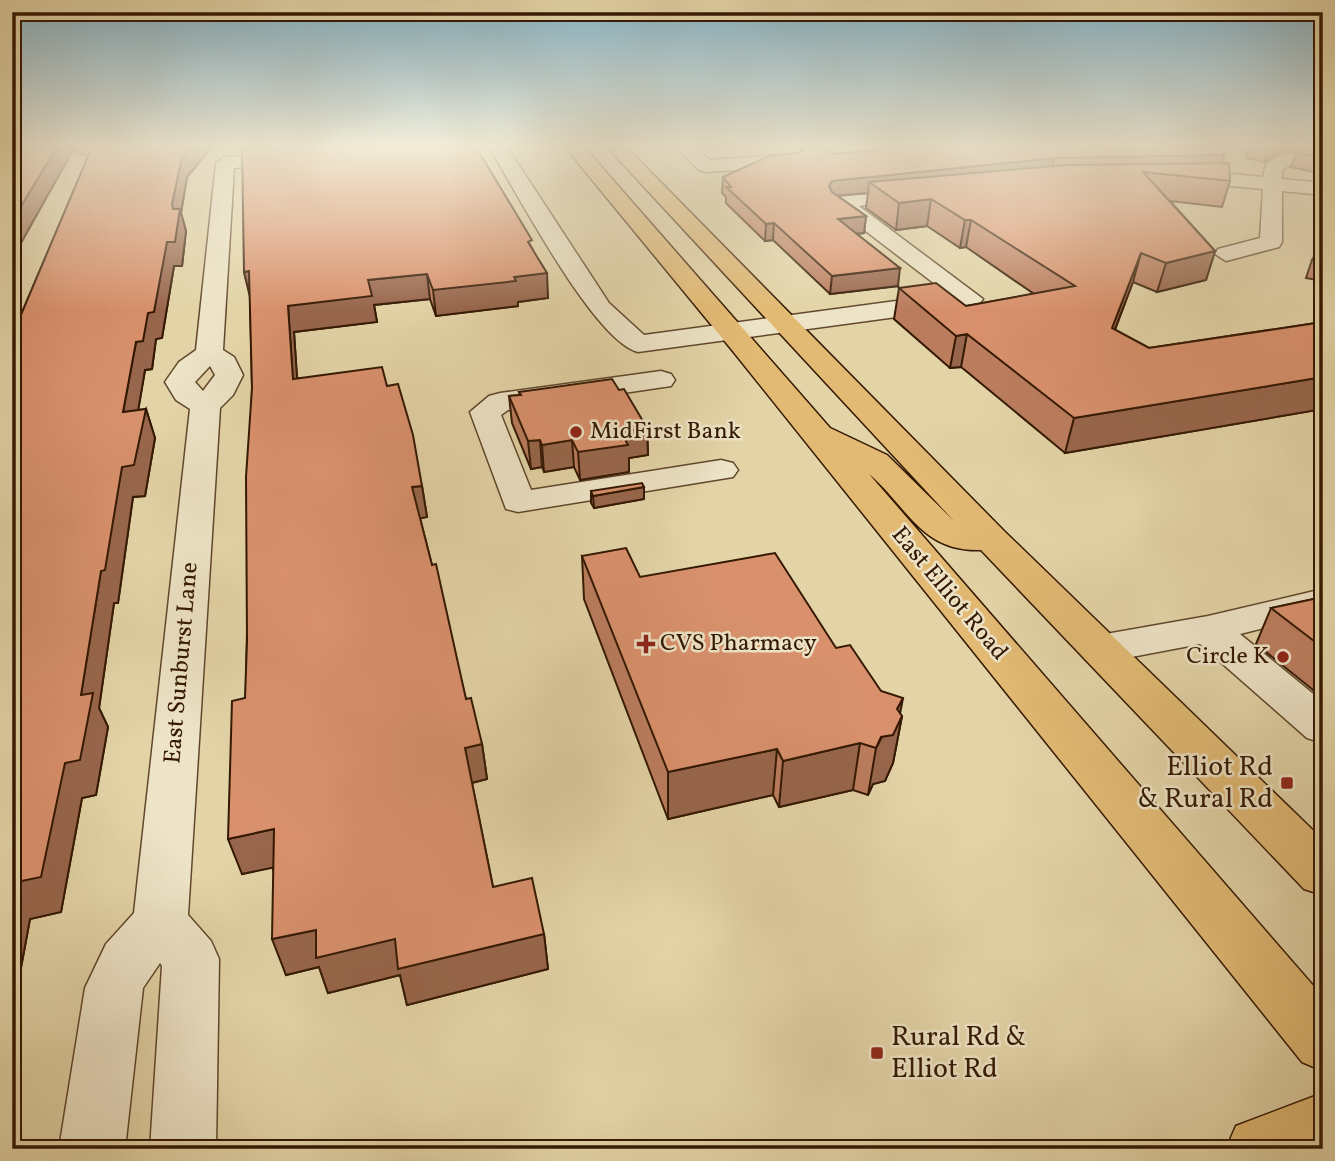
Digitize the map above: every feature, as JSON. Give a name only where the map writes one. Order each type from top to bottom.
[{"type":"main road","name":"East Elliot Road","points":[[620,201],[731,331],[1323,1042]]},
{"type":"main road","points":[[668,201],[991,539],[1323,874]]},
{"type":"main road","points":[[815,432],[876,463],[930,519],[959,540],[971,542],[991,539]]},
{"type":"main road","points":[[1259,1149],[1323,1125]]},
{"type":"street","name":"East Sunburst Lane","points":[[160,922],[205,405],[186,394],[180,382],[189,368],[209,353],[222,201]]},
{"type":"street","points":[[532,201],[600,308],[633,339],[731,331],[970,299],[840,202],[848,201]]},
{"type":"street","points":[[1226,254],[1271,242],[1271,201]]},
{"type":"street","points":[[661,380],[500,402],[485,412],[518,502],[721,470]]},
{"type":"street","points":[[1100,649],[1208,629],[1323,601]]},
{"type":"street","points":[[1208,629],[1323,727]]},
{"type":"street","points":[[92,1149],[114,988],[126,962],[160,922],[191,959],[183,1149]]},
{"type":"building","points":[[12,201],[24,201],[12,221]]},
{"type":"building","points":[[69,201],[173,201],[173,209],[180,209],[175,242],[167,242],[154,312],[148,313],[143,341],[136,342],[123,412],[146,409],[134,465],[122,467],[105,570],[101,571],[81,695],[93,693],[80,760],[65,763],[41,877],[12,883],[12,336]]},
{"type":"building","points":[[243,201],[509,201],[532,240],[528,242],[547,273],[514,277],[516,281],[433,290],[427,274],[368,280],[372,296],[288,306],[293,379],[382,367],[387,386],[398,384],[413,435],[422,486],[412,487],[432,565],[436,564],[466,699],[471,698],[482,744],[465,748],[493,887],[532,878],[544,934],[398,969],[395,939],[316,958],[316,930],[272,939],[274,829],[228,839],[232,701],[245,698],[247,641],[246,477],[252,388],[249,271],[244,272]]},
{"type":"building","points":[[741,201],[845,201],[866,216],[838,219],[900,268],[832,276],[774,223],[766,224]]},
{"type":"building","points":[[935,201],[1170,201],[1215,251],[1166,263],[1141,253],[1112,328],[1149,348],[1323,322],[1323,377],[1074,418],[967,334],[956,336],[899,288],[936,283],[966,306],[1075,286],[971,220],[965,220]]},
{"type":"building","points":[[1323,242],[1323,262],[1312,260]]},
{"type":"building","points":[[612,379],[619,390],[624,389],[647,428],[621,432],[628,445],[578,452],[572,440],[542,445],[540,440],[528,441],[509,396],[521,395],[519,392]]},
{"type":"building","points":[[642,483],[644,487],[593,496],[591,491]]},
{"type":"building","name":"CVS Pharmacy","points":[[626,548],[640,577],[775,553],[836,648],[850,645],[881,691],[903,698],[897,709],[902,716],[893,735],[881,737],[876,748],[860,743],[783,761],[777,749],[668,772],[582,556]]},
{"type":"building","points":[[1323,597],[1323,648],[1271,608]]},
{"type":"place","name":"MidFirst Bank","points":[[576,432]]},
{"type":"place","name":"CVS Pharmacy","points":[[646,644]]},
{"type":"place","name":"Circle K","points":[[1283,657]]},
{"type":"place","name":"Elliot Rd & Rural Rd","points":[[1287,783]]},
{"type":"place","name":"Rural Rd & Elliot Rd","points":[[877,1053]]}]
